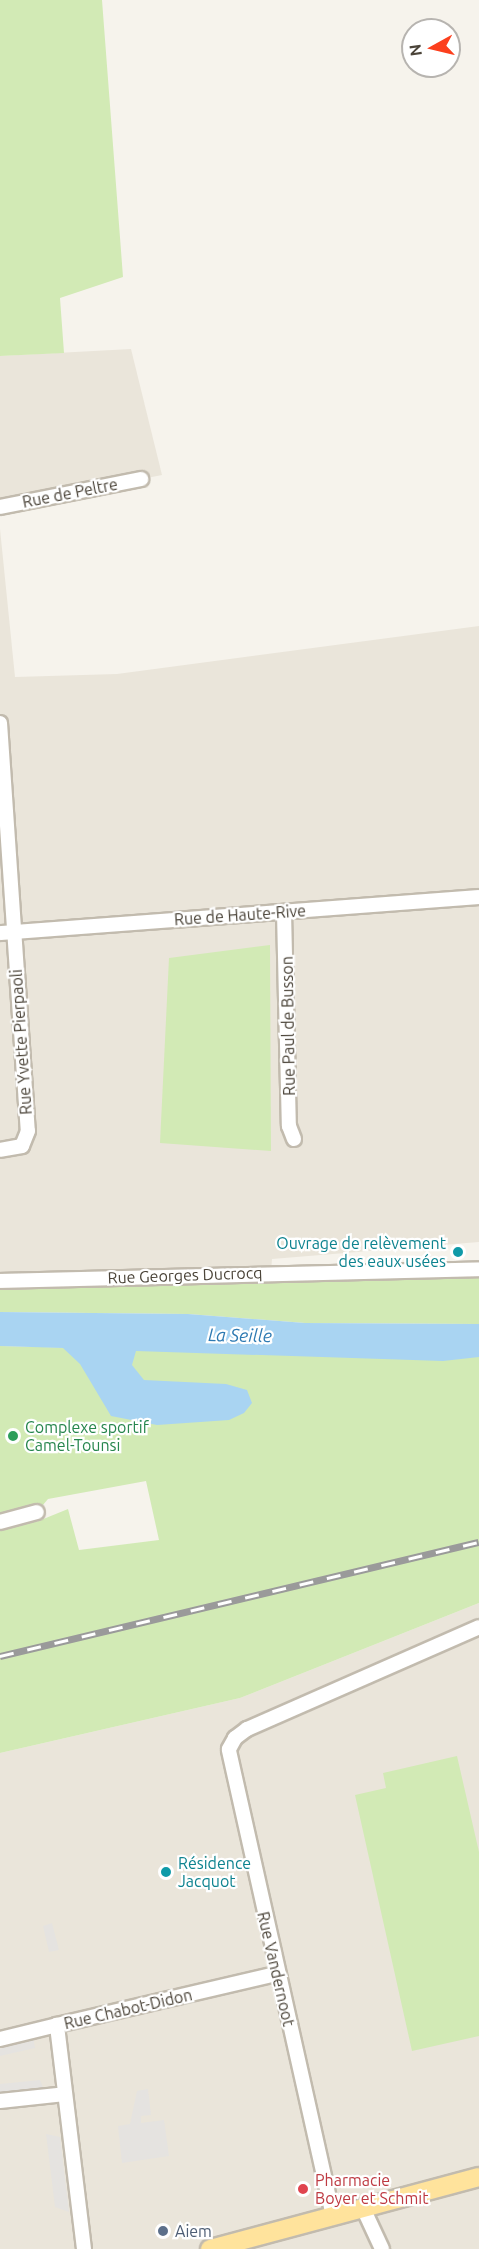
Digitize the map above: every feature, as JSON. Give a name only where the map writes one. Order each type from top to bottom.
[{"type":"main road","points":[[210,2249],[479,2177]]},
{"type":"street","name":"Rue de Peltre","points":[[0,507],[141,479]]},
{"type":"street","name":"Rue Yvette Pierpaoli","points":[[0,723],[6,933],[28,1131],[22,1146],[0,1150]]},
{"type":"street","name":"Rue de Haute-Rive","points":[[6,933],[479,897]]},
{"type":"street","name":"Rue Paul de Busson","points":[[284,912],[289,1126],[294,1139]]},
{"type":"street","name":"Rue Georges Ducrocq","points":[[0,1281],[479,1269]]},
{"type":"street","points":[[0,1522],[37,1512]]},
{"type":"street","name":"Rue Vandernoot","points":[[333,2217],[229,1761],[235,1738],[479,1628]]},
{"type":"street","name":"Rue Chabot-Didon","points":[[84,2249],[57,2025],[277,1974]]},
{"type":"street","points":[[0,2039],[57,2025]]},
{"type":"street","points":[[0,2101],[65,2094]]},
{"type":"street","points":[[363,2208],[382,2249]]},
{"type":"shaded area","points":[[131,349],[162,475],[0,507],[0,356]]},
{"type":"shaded area","points":[[0,529],[15,677],[117,674],[479,626],[479,1242],[272,1259],[271,1272],[0,1281]]},
{"type":"shaded area","points":[[479,1603],[479,2249],[0,2249],[0,1753],[240,1698]]},
{"type":"shaded area","points":[[52,1923],[59,1950],[49,1952],[43,1926]]},
{"type":"shaded area","points":[[33,2037],[35,2048],[0,2056],[0,2045]]},
{"type":"shaded area","points":[[40,2080],[44,2090],[0,2095],[0,2084]]},
{"type":"shaded area","points":[[148,2089],[151,2115],[141,2116],[141,2123],[164,2120],[169,2156],[122,2163],[118,2126],[130,2124],[137,2091]]},
{"type":"shaded area","points":[[46,2134],[60,2137],[69,2212],[55,2207]]},
{"type":"green space","points":[[0,0],[102,0],[123,277],[60,298],[64,353],[0,356]]},
{"type":"green space","points":[[270,945],[271,1151],[160,1143],[169,958]]},
{"type":"green space","points":[[479,1276],[479,1324],[305,1323],[188,1314],[0,1312],[0,1290]]},
{"type":"green space","points":[[0,1346],[479,1357],[479,1603],[240,1698],[0,1753],[0,1530],[35,1513],[36,1522],[68,1509],[79,1550],[159,1540],[146,1481],[48,1499],[37,1512],[0,1516]]},
{"type":"green space","points":[[457,1756],[479,1852],[479,2036],[412,2051],[355,1795],[386,1788],[383,1773]]},
{"type":"water","name":"La Seille","points":[[0,1312],[188,1314],[305,1323],[479,1324],[479,1357],[443,1361],[136,1351],[132,1365],[144,1380],[226,1384],[247,1390],[252,1403],[244,1413],[229,1420],[157,1425],[111,1416],[80,1364],[63,1348],[0,1346]]},
{"type":"railway","points":[[0,1656],[479,1542]]},
{"type":"place","name":"Ouvrage de relèvement des eaux usées","points":[[458,1252]]},
{"type":"place","name":"Complexe sportif Camel-Tounsi","points":[[13,1436]]},
{"type":"place","name":"Résidence Jacquot","points":[[166,1872]]},
{"type":"place","name":"Pharmacie Boyer et Schmit","points":[[303,2189]]},
{"type":"place","name":"Aiem","points":[[163,2231]]}]
